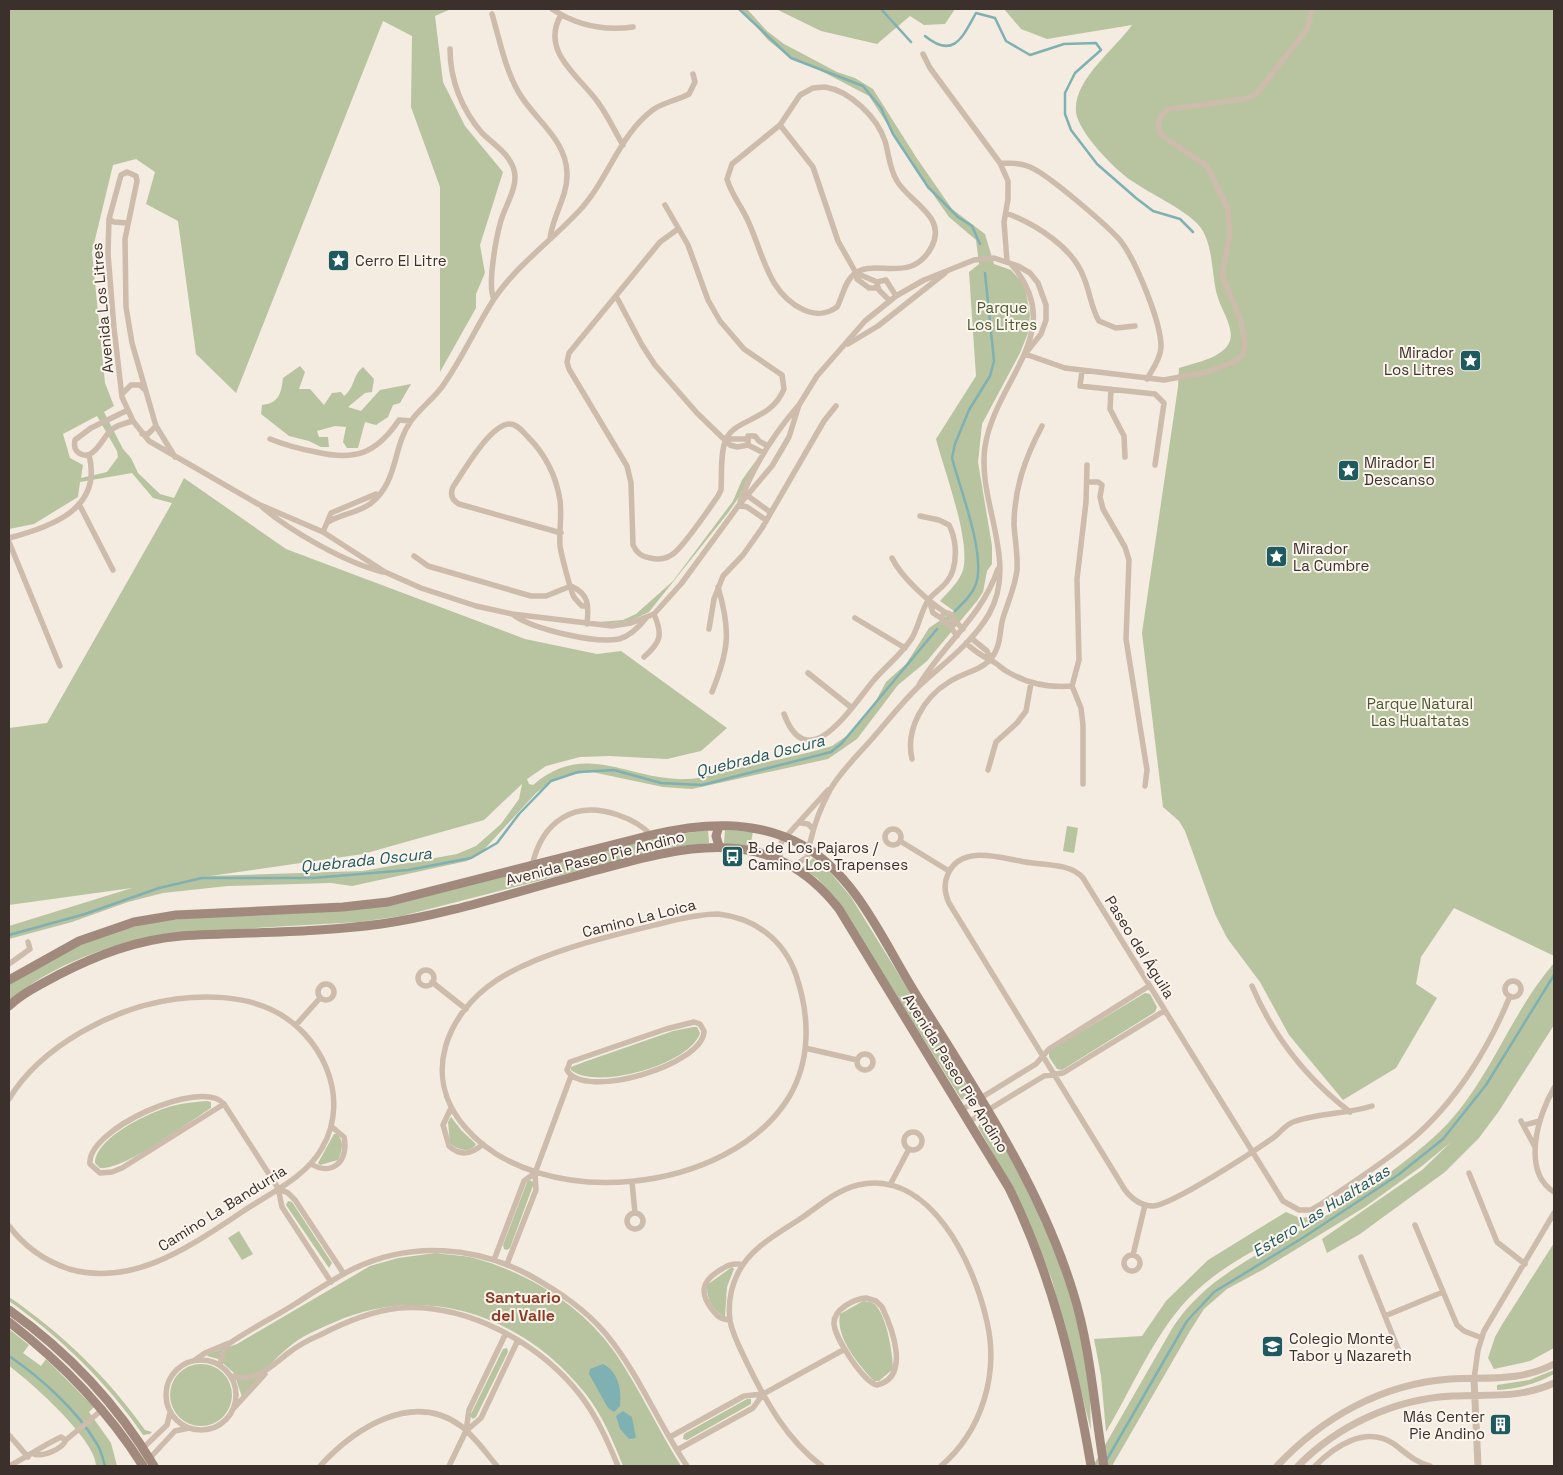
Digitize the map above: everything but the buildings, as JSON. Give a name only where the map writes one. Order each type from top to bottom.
[{"type":"main road","name":"Avenida Paseo Pie Andino","points":[[9,980],[79,941],[134,922],[176,915],[343,907],[388,902],[651,835],[693,827],[720,826],[757,829],[785,837],[809,849],[834,870],[852,892],[980,1099],[1033,1190],[1064,1264],[1088,1350],[1104,1466]]},
{"type":"main road","points":[[719,846],[716,836],[720,826]]},
{"type":"main road","name":"Avenida Paseo Pie Andino","points":[[9,1006],[35,987],[94,957],[143,941],[181,936],[381,924],[429,914],[665,852],[719,846],[747,849],[781,860],[819,886],[839,910],[963,1109],[1009,1188],[1042,1264],[1064,1336],[1090,1462]]},
{"type":"main road","points":[[9,1310],[57,1348],[107,1406],[147,1464]]},
{"type":"main road","points":[[9,1322],[107,1406]]},
{"type":"street","points":[[552,9],[561,15],[590,26],[612,29],[633,27]]},
{"type":"street","points":[[1025,354],[1064,368],[1147,379],[1183,378],[1207,372],[1236,361],[1246,350],[1241,321],[1222,274],[1230,234],[1228,209],[1207,166],[1162,136],[1158,130],[1159,118],[1170,109],[1244,100],[1256,94],[1308,28],[1312,9]]},
{"type":"street","points":[[492,14],[502,51],[519,93],[555,138],[565,160],[567,183],[550,240]]},
{"type":"street","points":[[561,15],[554,36],[558,53],[572,73],[598,101],[623,145]]},
{"type":"street","points":[[450,49],[454,80],[466,110],[482,132],[507,156],[515,170],[514,185],[500,224],[496,246],[492,286],[494,299]]},
{"type":"street","points":[[923,54],[930,68],[1000,163],[1008,181],[1004,222],[1009,262]]},
{"type":"street","points":[[324,532],[328,522],[360,510],[372,503],[395,468],[403,436],[411,421],[443,385],[494,299],[579,212],[631,132],[655,108],[689,94],[695,82],[693,74]]},
{"type":"street","points":[[824,87],[842,93],[860,106],[879,127],[885,142],[891,170],[898,183],[931,216],[935,227],[935,239],[930,250],[916,263],[896,270],[868,269],[856,273],[847,283],[837,307],[821,314],[806,311],[793,304],[771,280],[750,224],[728,184],[728,174],[732,164],[780,126],[793,103],[804,92],[824,87]]},
{"type":"street","points":[[780,126],[810,162],[838,241],[856,273],[878,285],[889,300]]},
{"type":"street","points":[[1000,163],[1014,162],[1031,168],[1095,217],[1119,240],[1128,253],[1151,305],[1161,337],[1159,359],[1147,379]]},
{"type":"street","name":"Avenida Los Litres","points":[[175,457],[156,426],[132,343],[126,307],[124,272],[127,223],[137,181],[132,173],[127,172],[121,175],[109,219],[108,254],[122,394],[133,421],[149,441],[175,457],[258,504],[324,532],[385,572]]},
{"type":"street","points":[[665,205],[688,245],[708,300],[720,321],[744,348],[782,375],[784,379],[782,395],[773,405],[761,416],[741,425],[726,439],[721,490],[682,546],[665,558],[648,558],[636,551],[632,545],[631,483],[627,466],[569,369],[567,362],[569,353],[660,242],[678,229]]},
{"type":"street","points":[[1006,212],[1039,229],[1069,255],[1084,278],[1099,321],[1107,326],[1116,328],[1135,326]]},
{"type":"street","points":[[109,219],[114,222],[127,223]]},
{"type":"street","name":"Avenida Los Litres","points":[[739,505],[750,478],[768,446],[799,405],[817,376],[865,321],[889,300],[924,280],[947,272],[967,262],[982,258],[994,258],[1025,269],[1042,290],[1046,305],[1046,320],[1041,334],[1025,354]]},
{"type":"street","name":"Avenida Los Litres","points":[[916,689],[950,660],[971,638],[988,615],[998,591],[998,548],[985,476],[985,448],[993,418],[1025,354],[1033,327],[1034,306],[1028,287],[1009,262]]},
{"type":"street","name":"Avenida Los Litres","points":[[842,347],[872,330],[929,288],[947,272]]},
{"type":"street","points":[[878,285],[886,280],[896,296]]},
{"type":"street","points":[[924,280],[929,288]]},
{"type":"street","points":[[616,296],[642,345],[655,364],[697,413],[726,439],[730,446],[737,447],[747,442],[752,435],[768,446]]},
{"type":"street","points":[[865,321],[872,330]]},
{"type":"street","points":[[1082,370],[1080,386],[1155,394],[1164,403],[1155,465]]},
{"type":"street","points":[[122,394],[131,385],[140,385],[146,390]]},
{"type":"street","points":[[1111,389],[1110,410],[1124,436],[1125,457]]},
{"type":"street","name":"Avenida Los Litres","points":[[258,504],[282,522],[350,560],[385,572],[439,595],[512,614],[556,618],[586,624],[612,626],[623,624],[654,614],[704,554],[739,505],[772,466],[792,430],[799,405]]},
{"type":"street","points":[[709,629],[718,587],[723,576],[743,555],[827,417],[836,406]]},
{"type":"street","points":[[128,410],[91,428],[75,440],[74,447],[83,456],[89,455],[94,452],[113,429],[133,421]]},
{"type":"street","points":[[270,439],[286,446],[345,457],[362,454],[377,446],[399,420],[411,421]]},
{"type":"street","points":[[561,533],[459,504],[453,500],[451,493],[453,487],[489,436],[499,427],[509,424],[517,426],[535,445],[548,463],[558,492],[561,533],[560,546],[574,598],[582,606],[587,606]]},
{"type":"street","points":[[142,434],[148,434],[156,426]]},
{"type":"street","points":[[782,426],[792,430]]},
{"type":"street","points":[[912,759],[909,747],[911,732],[917,717],[930,700],[950,681],[984,666],[991,660],[998,646],[1003,617],[1016,577],[1014,516],[1018,485],[1027,457],[1042,426]]},
{"type":"street","points":[[747,442],[764,453]]},
{"type":"street","points":[[9,538],[38,531],[56,522],[79,504],[91,486],[89,455]]},
{"type":"street","points":[[1083,784],[1084,725],[1081,708],[1072,686],[1079,660],[1077,579],[1088,482],[1088,465]]},
{"type":"street","points":[[750,478],[758,484]]},
{"type":"street","points":[[1088,482],[1098,482],[1102,485],[1100,496],[1103,509],[1121,539],[1129,560],[1126,638],[1147,770],[1145,786]]},
{"type":"street","points":[[748,496],[770,512]]},
{"type":"street","points":[[79,504],[114,570]]},
{"type":"street","points":[[739,505],[747,507],[766,520]]},
{"type":"street","points":[[282,522],[282,518],[287,516]]},
{"type":"street","points":[[784,714],[797,737],[808,741],[835,727],[878,675],[905,648],[916,630],[929,600],[951,576],[956,558],[952,531],[946,523],[920,516]]},
{"type":"street","points":[[9,542],[60,666]]},
{"type":"street","points":[[350,560],[355,552]]},
{"type":"street","points":[[414,556],[428,566],[531,596],[546,596],[571,586],[582,591],[588,601],[586,624]]},
{"type":"street","points":[[892,558],[900,570],[944,615],[951,615],[950,621],[957,636]]},
{"type":"street","name":"Avenida Los Litres","points":[[785,837],[832,788],[916,689],[943,651],[979,609],[999,565]]},
{"type":"street","points":[[712,692],[721,670],[728,634],[718,587]]},
{"type":"street","points":[[979,609],[985,610],[988,615]]},
{"type":"street","name":"Avenida Los Litres","points":[[512,614],[526,623],[595,639],[620,639],[646,618]]},
{"type":"street","points":[[644,657],[658,642],[659,628],[654,614]]},
{"type":"street","points":[[552,630],[550,624],[556,618]]},
{"type":"street","points":[[855,618],[905,648]]},
{"type":"street","points":[[950,621],[963,629]]},
{"type":"street","points":[[623,624],[628,631],[626,635]]},
{"type":"street","points":[[971,638],[987,651],[991,660]]},
{"type":"street","points":[[966,643],[982,658],[991,660],[1004,670],[1031,683],[1051,686],[1072,686]]},
{"type":"street","points":[[943,651],[950,660]]},
{"type":"street","points":[[808,673],[852,708]]},
{"type":"street","points":[[988,770],[996,742],[1017,724],[1026,711],[1031,683]]},
{"type":"street","name":"Avenida Los Litres","points":[[793,867],[805,860],[813,829],[832,788]]},
{"type":"street","name":"Avenida Paseo Pie Andino","points":[[532,866],[538,846],[546,833],[560,819],[577,811],[594,810],[619,815],[640,825],[651,835]]},
{"type":"street","points":[[800,823],[808,824],[813,829]]},
{"type":"street","points":[[781,860],[780,846],[785,837]]},
{"type":"street","points":[[900,841],[949,871],[945,886],[949,904],[1125,1190],[1134,1200],[1145,1205],[1167,1203],[1252,1152],[1295,1121],[1350,1112],[1372,1106]]},
{"type":"street","name":"Paseo del Águila","points":[[949,871],[962,859],[981,855],[1076,871],[1083,878],[1286,1205],[1303,1211],[1318,1206],[1398,1150],[1435,1116],[1478,1058],[1499,1021],[1510,996]]},
{"type":"street","name":"Camino La Loica","points":[[698,915],[727,915],[758,926],[778,943],[788,957],[804,1000],[807,1027],[806,1048],[790,1095],[778,1111],[752,1135],[729,1150],[704,1162],[674,1173],[632,1182],[582,1182],[535,1173],[483,1144],[464,1126],[451,1108],[442,1083],[441,1062],[449,1039],[466,1009],[495,981],[535,961],[648,927],[698,915]]},
{"type":"street","points":[[9,964],[30,949],[28,942]]},
{"type":"street","points":[[432,982],[466,1009]]},
{"type":"street","points":[[963,1109],[1036,1064],[1049,1049],[1150,986]]},
{"type":"street","points":[[1252,986],[1272,1026],[1295,1061],[1324,1090],[1350,1112]]},
{"type":"street","name":"Camino La Bandurria","points":[[9,1099],[31,1069],[58,1046],[117,1015],[152,1003],[192,997],[233,999],[270,1008],[296,1025],[315,1047],[331,1079],[334,1106],[332,1126],[323,1147],[302,1173],[210,1233],[152,1264],[124,1272],[93,1273],[57,1264],[32,1250],[9,1226]]},
{"type":"street","points":[[296,1025],[320,998]]},
{"type":"street","points":[[970,1121],[1044,1076],[1063,1073],[1164,1011]]},
{"type":"street","points":[[507,1264],[536,1190],[535,1173],[572,1076],[567,1067],[570,1062],[682,1025],[698,1023],[703,1029],[703,1040],[696,1048],[655,1070],[612,1081],[592,1081],[572,1076]]},
{"type":"street","points":[[806,1048],[857,1060]]},
{"type":"street","points":[[1535,1147],[1540,1121],[1554,1088]]},
{"type":"street","points":[[224,1104],[122,1168],[105,1174],[97,1172],[92,1167],[91,1156],[103,1139],[118,1127],[151,1110],[192,1097],[215,1098],[224,1104],[278,1188],[282,1207],[331,1282]]},
{"type":"street","points":[[451,1108],[443,1125],[449,1146],[467,1154],[483,1144]]},
{"type":"street","points":[[1540,1121],[1522,1123],[1535,1147],[1541,1179],[1554,1192]]},
{"type":"street","points":[[311,1164],[326,1168],[336,1165],[343,1159],[346,1152],[344,1137],[332,1126]]},
{"type":"street","points":[[890,1185],[909,1149]]},
{"type":"street","points":[[494,1260],[523,1184],[535,1173]]},
{"type":"street","points":[[1469,1173],[1497,1242],[1525,1264]]},
{"type":"street","points":[[632,1182],[635,1213]]},
{"type":"street","points":[[822,1466],[790,1435],[763,1394],[735,1338],[730,1320],[732,1288],[743,1265],[764,1243],[837,1193],[860,1184],[876,1183],[890,1185],[924,1203],[948,1229],[975,1278],[990,1336],[991,1369],[979,1415],[965,1441],[942,1466]]},
{"type":"street","points":[[278,1188],[288,1193],[295,1200],[344,1274]]},
{"type":"street","points":[[1133,1256],[1145,1205]]},
{"type":"street","points":[[1478,1466],[1474,1379],[1482,1338],[1554,1213]]},
{"type":"street","points":[[1416,1225],[1459,1327],[1482,1338]]},
{"type":"street","points":[[139,1452],[167,1425],[170,1411],[166,1393],[171,1377],[179,1368],[205,1353],[231,1342],[344,1274],[380,1258],[417,1251],[462,1252],[507,1264],[561,1294],[600,1328],[628,1364],[687,1466]]},
{"type":"street","points":[[1361,1257],[1399,1351]]},
{"type":"street","points":[[730,1320],[718,1316],[705,1298],[703,1288],[708,1279],[726,1267],[735,1264],[743,1265]]},
{"type":"street","points":[[1386,1316],[1443,1292]]},
{"type":"street","points":[[869,1298],[876,1300],[884,1310],[892,1337],[897,1359],[894,1374],[880,1384],[872,1384],[846,1349],[835,1327],[836,1316],[843,1308],[859,1299],[869,1298]]},
{"type":"street","points":[[147,1464],[176,1431],[191,1428],[212,1428],[222,1423],[268,1370],[295,1348],[352,1320],[388,1310],[417,1309],[447,1313],[477,1321],[506,1333],[548,1362],[581,1396],[597,1421],[618,1466]]},
{"type":"street","points":[[449,1466],[466,1431],[469,1410],[506,1333]]},
{"type":"street","points":[[466,1431],[481,1418],[518,1340]]},
{"type":"street","points":[[220,1366],[222,1353],[231,1342]]},
{"type":"street","points":[[670,1437],[744,1396],[763,1394],[846,1349]]},
{"type":"street","points":[[195,1360],[211,1361],[220,1366],[230,1376],[236,1396],[232,1410]]},
{"type":"street","points":[[1277,1466],[1312,1433],[1334,1417],[1367,1399],[1421,1383],[1474,1379],[1495,1380],[1523,1376],[1554,1364]]},
{"type":"street","points":[[230,1376],[254,1378],[268,1370]]},
{"type":"street","points":[[1298,1466],[1339,1433],[1378,1413],[1421,1400],[1474,1396],[1512,1396],[1554,1383]]},
{"type":"street","points":[[677,1450],[753,1408],[763,1394]]},
{"type":"street","points":[[9,1466],[31,1455],[38,1448],[61,1437],[66,1440],[107,1406]]},
{"type":"street","points":[[170,1411],[177,1420],[191,1428]]},
{"type":"street","points":[[320,1466],[366,1428],[398,1414],[417,1412],[431,1413],[454,1422],[466,1431],[497,1466]]},
{"type":"street","points":[[9,1435],[31,1455]]},
{"type":"street","points":[[1315,1466],[1342,1445],[1356,1438],[1366,1436],[1388,1441],[1412,1458],[1430,1466]]},
{"type":"green space","name":"Parque Los Litres","points":[[9,9],[451,9],[435,16],[443,82],[465,126],[503,172],[480,245],[485,273],[476,294],[476,308],[440,372],[440,187],[411,107],[412,36],[383,21],[236,393],[196,354],[178,221],[146,204],[155,172],[136,159],[113,165],[92,252],[105,383],[114,406],[104,412],[138,473],[160,494],[174,498],[184,478],[286,549],[525,639],[597,654],[621,651],[727,728],[701,751],[667,759],[609,756],[580,757],[546,766],[527,779],[529,784],[533,785],[553,772],[572,765],[590,764],[666,778],[693,779],[832,746],[848,735],[872,708],[886,682],[906,664],[929,628],[954,611],[940,601],[959,578],[963,570],[963,541],[956,505],[936,439],[976,376],[969,272],[979,264],[976,240],[949,217],[869,96],[808,64],[789,57],[768,40],[741,9],[747,9],[767,31],[784,44],[837,72],[855,78],[873,89],[952,209],[985,234],[994,264],[1011,270],[1025,286],[1030,315],[1028,333],[1020,353],[982,424],[978,462],[992,546],[992,564],[987,571],[983,592],[927,661],[898,685],[857,739],[828,759],[692,789],[663,787],[592,772],[566,775],[557,778],[536,793],[480,854],[467,861],[352,886],[331,883],[228,886],[163,893],[128,902],[72,922],[9,939],[9,926],[132,888],[9,905],[9,728],[47,723],[172,503],[153,498],[132,473],[80,482],[78,497],[34,524],[9,529]],"holes":[[[97,416],[117,451],[118,457],[107,472],[81,478],[83,465],[70,458],[63,434]],[[522,784],[519,799],[501,824],[476,846],[457,854],[363,871],[210,876],[363,854],[484,820]]]},
{"type":"green space","points":[[776,9],[955,9],[945,24],[924,25],[910,16],[877,44],[821,31]]},
{"type":"green space","name":"Parque Natural Las Hualtatas","points":[[1004,9],[1554,9],[1554,956],[1454,908],[1421,957],[1416,984],[1437,998],[1396,1068],[1343,1100],[1289,1035],[1260,982],[1227,938],[1215,914],[1185,831],[1179,821],[1163,807],[1142,633],[1178,387],[1179,368],[1205,360],[1222,352],[1228,346],[1231,338],[1229,325],[1219,302],[1208,244],[1201,228],[1196,222],[1132,181],[1116,168],[1090,140],[1078,120],[1076,112],[1077,100],[1081,88],[1096,66],[1132,25],[1047,39],[1021,29]]},
{"type":"green space","points":[[300,366],[305,372],[299,389],[310,389],[324,405],[332,393],[341,392],[344,396],[348,393],[357,374],[363,367],[374,379],[372,392],[365,393],[348,407],[361,411],[380,390],[411,384],[400,403],[393,405],[388,417],[376,425],[365,422],[358,448],[347,448],[343,442],[346,427],[335,426],[317,431],[319,437],[328,437],[329,447],[321,447],[309,441],[289,436],[261,414],[262,405],[276,400],[278,397],[283,378]]},
{"type":"green space","points":[[757,459],[739,497],[728,513],[649,612],[630,621],[604,624],[599,622],[623,620],[636,614],[673,581],[733,501],[742,480]]},
{"type":"green space","points":[[1067,826],[1078,828],[1074,853],[1063,851]]},
{"type":"green space","points":[[708,830],[709,843],[670,847],[402,916],[359,922],[170,933],[128,942],[64,966],[26,988],[9,1001],[9,985],[22,975],[92,939],[143,924],[180,919],[387,906],[654,838]]},
{"type":"green space","points":[[725,830],[753,832],[751,842],[758,843],[757,848],[724,843]]},
{"type":"green space","points":[[813,858],[830,872],[851,897],[970,1090],[972,1095],[969,1101],[961,1099],[836,898],[817,878],[802,868]]},
{"type":"green space","points":[[1554,963],[1554,1025],[1499,1111],[1479,1138],[1445,1172],[1360,1234],[1327,1253],[1322,1239],[1422,1170],[1451,1142],[1422,1166],[1365,1207],[1264,1269],[1227,1289],[1204,1309],[1112,1466],[1093,1466],[1173,1327],[1188,1307],[1225,1274],[1334,1211],[1386,1176],[1434,1137],[1469,1097],[1523,1006]]},
{"type":"green space","points":[[1145,993],[1150,994],[1157,1007],[1155,1012],[1062,1070],[1057,1069],[1049,1057],[1049,1051]]},
{"type":"green space","points":[[697,1027],[700,1033],[693,1044],[680,1055],[662,1064],[621,1076],[584,1076],[571,1070],[571,1067],[584,1062],[673,1031]]},
{"type":"green space","points":[[211,1102],[211,1108],[139,1154],[110,1167],[100,1168],[95,1163],[98,1153],[104,1144],[114,1135],[138,1120],[172,1106]]},
{"type":"green space","points":[[451,1117],[476,1144],[474,1147],[464,1150],[456,1148],[450,1143],[448,1122]]},
{"type":"green space","points":[[982,1120],[987,1120],[991,1125],[1024,1184],[1039,1215],[1064,1278],[1082,1343],[1088,1377],[1091,1430],[1052,1280],[1019,1199],[978,1127]]},
{"type":"green space","points":[[334,1134],[340,1137],[342,1143],[342,1150],[338,1160],[320,1165],[318,1163]]},
{"type":"green space","points":[[530,1180],[534,1183],[510,1248],[504,1249],[503,1245],[527,1182]]},
{"type":"green space","points":[[288,1201],[292,1202],[332,1263],[329,1268],[286,1205]]},
{"type":"green space","points":[[1286,1212],[1300,1218],[1317,1216],[1231,1264],[1200,1287],[1186,1301],[1174,1315],[1153,1347],[1106,1432],[1101,1376],[1094,1339],[1142,1336],[1166,1301],[1208,1260]]},
{"type":"green space","points":[[239,1231],[253,1254],[242,1260],[228,1238]]},
{"type":"green space","points":[[1554,1243],[1554,1348],[1530,1361],[1494,1369],[1488,1358],[1495,1337]]},
{"type":"green space","points":[[436,1253],[465,1256],[495,1265],[535,1283],[572,1307],[603,1337],[616,1354],[681,1466],[623,1466],[597,1410],[585,1393],[560,1366],[533,1344],[503,1326],[471,1314],[438,1307],[404,1305],[369,1310],[335,1322],[314,1331],[294,1343],[266,1369],[242,1397],[234,1373],[218,1359],[207,1356],[237,1344],[370,1266],[398,1258]]},
{"type":"green space","points":[[732,1267],[734,1269],[727,1287],[725,1316],[723,1316],[711,1302],[707,1285]]},
{"type":"green space","points":[[9,1297],[66,1341],[116,1392],[145,1430],[152,1432],[143,1435],[99,1379],[47,1330],[9,1301]]},
{"type":"green space","points":[[863,1301],[871,1302],[881,1312],[891,1346],[893,1369],[879,1381],[874,1381],[855,1359],[841,1332],[839,1323],[840,1314]]},
{"type":"green space","points":[[9,1329],[29,1345],[23,1353],[41,1366],[46,1359],[94,1407],[89,1412],[111,1443],[117,1466],[96,1466],[86,1442],[61,1412],[32,1384],[9,1366]]},
{"type":"green space","points":[[507,1348],[508,1352],[476,1417],[473,1419],[470,1416],[503,1349]]},
{"type":"green space","points":[[201,1364],[213,1366],[223,1373],[230,1383],[232,1395],[230,1407],[223,1417],[213,1424],[201,1426],[189,1424],[179,1417],[172,1407],[170,1395],[172,1383],[179,1373],[189,1366]]},
{"type":"green space","points":[[1554,1370],[1554,1374],[1534,1383],[1497,1390],[1497,1385],[1529,1380]]},
{"type":"green space","points":[[747,1399],[751,1399],[751,1404],[687,1440],[683,1439],[684,1434]]},
{"type":"water","points":[[603,1364],[612,1371],[618,1382],[620,1406],[614,1412],[608,1408],[589,1374],[590,1369]]},
{"type":"water","points":[[623,1411],[632,1417],[636,1438],[629,1439],[620,1429],[616,1416]]},
{"type":"waterway","name":"Quebrada Oscura","points":[[739,9],[791,58],[863,86],[881,108],[893,134],[928,187],[958,217],[972,226],[980,244]]},
{"type":"waterway","points":[[881,9],[911,42]]},
{"type":"waterway","points":[[925,36],[943,46],[950,45],[962,37],[976,13],[995,18],[1006,41],[1030,55],[1064,44],[1096,43],[1101,50],[1075,73],[1065,93],[1065,114],[1071,130],[1097,164],[1136,198],[1153,211],[1180,219],[1193,232]]},
{"type":"waterway","name":"Quebrada Oscura","points":[[955,611],[972,592],[976,584],[978,571],[978,556],[971,521],[952,458],[955,444],[969,410],[990,376],[994,361],[985,273]]},
{"type":"waterway","name":"Quebrada Oscura","points":[[9,935],[85,914],[159,888],[202,878],[313,878],[408,870],[471,858],[497,843],[519,814],[551,781],[578,772],[614,770],[661,783],[702,785],[831,752],[842,743],[937,629]]},
{"type":"waterway","name":"Estero Las Hualtatas","points":[[1106,1461],[1187,1321],[1214,1292],[1304,1237],[1398,1175],[1443,1139],[1486,1085],[1554,975]]},
{"type":"waterway","points":[[9,1356],[46,1385],[69,1407],[89,1431],[98,1446],[105,1466]]},
{"type":"place","name":"Cerro El Litre","points":[[339,260]]},
{"type":"place","name":"Mirador Los Litres","points":[[1470,361]]},
{"type":"place","name":"Mirador El Descanso","points":[[1348,471]]},
{"type":"place","name":"Mirador La Cumbre","points":[[1277,557]]},
{"type":"place","name":"B. de Los Pajaros / Camino Los Trapenses","points":[[732,856]]},
{"type":"place","name":"Colegio Monte Tabor y Nazareth","points":[[1273,1347]]},
{"type":"place","name":"Más Center Pie Andino","points":[[1501,1425]]},
{"type":"district","name":"Santuario del Valle","points":[[523,1306]]}]
